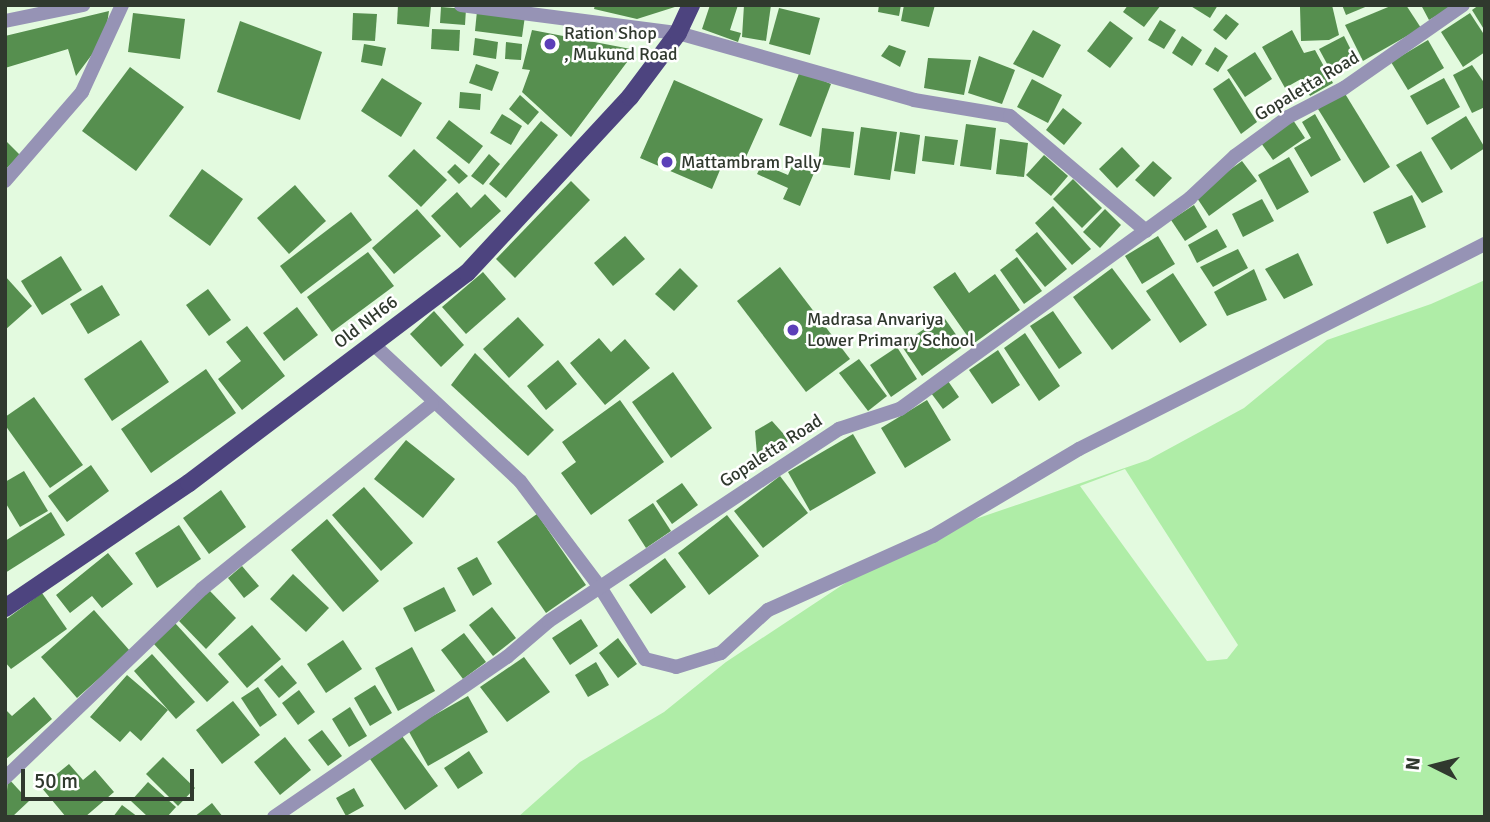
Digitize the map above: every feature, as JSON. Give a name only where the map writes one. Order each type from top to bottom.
[{"type":"main road","name":"Old NH66","points":[[5,608],[189,483],[467,273],[630,97],[678,33],[691,5]]},
{"type":"street","points":[[5,21],[83,5]]},
{"type":"street","points":[[5,181],[82,92],[122,5]]},
{"type":"street","points":[[461,5],[678,33],[914,100],[1010,116],[1146,231]]},
{"type":"street","name":"Gopaletta Road","points":[[274,817],[507,657],[549,621],[839,429],[900,409],[1146,231],[1288,117],[1344,88],[1463,5]]},
{"type":"street","points":[[373,344],[432,404],[520,481],[600,587],[645,659],[676,667],[721,653],[768,610],[933,536],[1079,449],[1485,244]]},
{"type":"street","points":[[5,778],[202,589],[432,404]]},
{"type":"shaded area","points":[[1485,280],[1485,817],[518,817],[580,762],[664,712],[726,662],[865,570],[958,525],[1148,460],[1244,408],[1327,340],[1431,304]]},
{"type":"pier","points":[[1125,469],[1238,645],[1227,659],[1207,661],[1080,486]]},
{"type":"building","points":[[398,5],[431,6],[429,27],[397,24]]},
{"type":"building","points":[[595,5],[678,6],[637,19],[594,9]]},
{"type":"building","points":[[710,5],[738,5],[730,30],[741,33],[738,42],[702,29]]},
{"type":"building","points":[[744,5],[771,5],[766,41],[742,37]]},
{"type":"building","points":[[879,5],[901,5],[899,16],[878,12]]},
{"type":"building","points":[[904,5],[935,5],[929,27],[901,21]]},
{"type":"building","points":[[1128,5],[1161,5],[1144,27],[1123,12]]},
{"type":"building","points":[[1189,5],[1218,5],[1210,18]]},
{"type":"building","points":[[1332,5],[1339,35],[1329,40],[1301,41],[1300,7]]},
{"type":"building","points":[[1342,5],[1370,5],[1346,15]]},
{"type":"building","points":[[1393,5],[1406,5],[1421,28],[1363,61],[1345,25]]},
{"type":"building","points":[[1421,5],[1455,5],[1429,20]]},
{"type":"building","points":[[1479,5],[1485,5],[1485,31],[1472,10]]},
{"type":"building","points":[[441,7],[466,9],[465,25],[440,23]]},
{"type":"building","points":[[779,8],[820,18],[810,55],[769,44]]},
{"type":"building","points":[[109,11],[105,37],[76,76],[68,49],[5,68],[5,36]]},
{"type":"building","points":[[477,11],[525,16],[522,37],[475,31]]},
{"type":"building","points":[[133,13],[185,19],[180,59],[128,52]]},
{"type":"building","points":[[353,13],[377,14],[375,41],[352,40]]},
{"type":"building","points":[[1470,13],[1485,36],[1485,52],[1463,67],[1441,32]]},
{"type":"building","points":[[1226,14],[1239,24],[1226,40],[1213,30]]},
{"type":"building","points":[[1160,20],[1176,30],[1164,49],[1148,40]]},
{"type":"building","points":[[240,21],[322,52],[300,120],[217,92]]},
{"type":"building","points":[[1110,21],[1133,38],[1110,68],[1087,51]]},
{"type":"building","points":[[432,29],[460,30],[459,51],[431,49]]},
{"type":"building","points":[[532,30],[636,50],[571,137],[522,92],[530,70],[522,69]]},
{"type":"building","points":[[1033,30],[1061,45],[1043,78],[1013,64]]},
{"type":"building","points":[[1292,30],[1304,53],[1315,50],[1333,83],[1310,96],[1301,79],[1285,88],[1262,47]]},
{"type":"building","points":[[1182,36],[1202,50],[1192,66],[1172,53]]},
{"type":"building","points":[[1344,36],[1356,60],[1332,73],[1319,49]]},
{"type":"building","points":[[475,38],[498,42],[496,59],[473,55]]},
{"type":"building","points":[[1428,40],[1444,68],[1408,90],[1391,62]]},
{"type":"building","points":[[506,42],[522,44],[521,60],[505,59]]},
{"type":"building","points":[[364,44],[386,48],[382,66],[361,62]]},
{"type":"building","points":[[889,45],[906,51],[900,67],[881,56]]},
{"type":"building","points":[[1215,47],[1228,56],[1218,72],[1205,64]]},
{"type":"building","points":[[1255,52],[1272,79],[1245,97],[1227,70]]},
{"type":"building","points":[[979,56],[1015,70],[1002,104],[968,93]]},
{"type":"building","points":[[928,58],[971,60],[964,95],[924,88]]},
{"type":"building","points":[[476,64],[499,72],[492,91],[469,83]]},
{"type":"building","points":[[1472,65],[1485,84],[1485,107],[1472,113],[1453,75]]},
{"type":"building","points":[[130,67],[184,107],[136,171],[82,131]]},
{"type":"building","points":[[800,71],[831,84],[811,137],[779,125]]},
{"type":"building","points":[[382,78],[422,103],[401,137],[361,111]]},
{"type":"building","points":[[1229,78],[1257,122],[1241,134],[1213,89]]},
{"type":"building","points":[[1444,78],[1460,107],[1427,125],[1410,96]]},
{"type":"building","points":[[1032,79],[1062,95],[1048,123],[1017,107]]},
{"type":"building","points":[[674,80],[763,119],[742,166],[725,158],[712,189],[640,158]]},
{"type":"building","points":[[460,92],[481,94],[480,110],[459,108]]},
{"type":"building","points":[[1344,92],[1390,167],[1364,183],[1318,109]]},
{"type":"building","points":[[520,95],[539,112],[528,125],[509,109]]},
{"type":"building","points":[[1063,108],[1082,123],[1064,145],[1046,130]]},
{"type":"building","points":[[502,114],[522,126],[511,145],[490,133]]},
{"type":"building","points":[[1315,114],[1341,160],[1311,177],[1294,148],[1311,138],[1302,122]]},
{"type":"building","points":[[1466,116],[1485,148],[1451,170],[1431,138]]},
{"type":"building","points":[[449,120],[483,146],[469,164],[436,138]]},
{"type":"building","points":[[1293,120],[1305,138],[1273,160],[1261,143]]},
{"type":"building","points":[[541,121],[558,135],[506,198],[489,184]]},
{"type":"building","points":[[966,124],[996,128],[991,170],[960,166]]},
{"type":"building","points":[[861,127],[897,132],[890,180],[854,175]]},
{"type":"building","points":[[822,128],[854,132],[850,168],[818,164]]},
{"type":"building","points":[[900,132],[920,135],[915,174],[894,171]]},
{"type":"building","points":[[925,136],[958,140],[954,165],[922,161]]},
{"type":"building","points":[[1000,139],[1028,143],[1024,177],[996,174]]},
{"type":"building","points":[[5,140],[20,155],[5,170]]},
{"type":"building","points":[[1122,147],[1140,166],[1117,188],[1099,169]]},
{"type":"building","points":[[414,149],[447,180],[421,207],[388,176]]},
{"type":"building","points":[[1421,151],[1443,192],[1422,203],[1396,165]]},
{"type":"building","points":[[489,154],[500,164],[483,185],[471,176]]},
{"type":"building","points":[[1044,155],[1068,176],[1051,196],[1026,175]]},
{"type":"building","points":[[1289,157],[1309,192],[1277,210],[1258,175]]},
{"type":"building","points":[[1153,161],[1172,178],[1154,197],[1135,180]]},
{"type":"building","points":[[1242,161],[1257,181],[1209,216],[1195,195]]},
{"type":"building","points":[[455,164],[468,176],[459,184],[447,172]]},
{"type":"building","points":[[762,164],[788,175],[793,164],[814,173],[800,206],[783,199],[788,188],[757,174]]},
{"type":"building","points":[[202,169],[243,199],[210,246],[169,216]]},
{"type":"building","points":[[1073,179],[1102,208],[1082,228],[1053,199]]},
{"type":"building","points":[[571,181],[590,200],[515,278],[496,259]]},
{"type":"building","points":[[295,185],[326,221],[289,254],[257,218]]},
{"type":"building","points":[[457,192],[471,208],[485,194],[501,211],[460,248],[431,216]]},
{"type":"building","points":[[1412,195],[1426,227],[1387,244],[1373,212]]},
{"type":"building","points":[[1262,199],[1274,221],[1243,237],[1232,214]]},
{"type":"building","points":[[1194,205],[1207,227],[1185,241],[1171,220]]},
{"type":"building","points":[[1053,206],[1091,249],[1072,265],[1035,223]]},
{"type":"building","points":[[417,209],[441,236],[394,274],[372,248]]},
{"type":"building","points":[[1105,209],[1121,225],[1100,248],[1083,232]]},
{"type":"building","points":[[351,212],[372,240],[301,294],[280,266]]},
{"type":"building","points":[[1217,229],[1227,247],[1197,263],[1188,245]]},
{"type":"building","points":[[1037,232],[1067,269],[1045,287],[1015,250]]},
{"type":"building","points":[[625,236],[645,259],[613,286],[594,263]]},
{"type":"building","points":[[1158,236],[1175,264],[1142,284],[1125,256]]},
{"type":"building","points":[[1238,249],[1248,268],[1213,287],[1200,267]]},
{"type":"building","points":[[368,252],[394,286],[332,332],[307,297]]},
{"type":"building","points":[[1298,253],[1313,285],[1284,299],[1265,269]]},
{"type":"building","points":[[61,256],[82,290],[42,315],[21,281]]},
{"type":"building","points":[[1017,257],[1042,291],[1024,304],[1000,270]]},
{"type":"building","name":"Madrasa Anvariya Lower Primary School","points":[[780,267],[850,359],[806,392],[737,301]]},
{"type":"building","points":[[680,268],[698,286],[674,311],[655,294]]},
{"type":"building","points":[[1112,268],[1151,320],[1112,350],[1073,297]]},
{"type":"building","points":[[1254,269],[1267,300],[1227,316],[1214,292]]},
{"type":"building","points":[[483,272],[506,299],[466,334],[442,307]]},
{"type":"building","points":[[955,272],[969,293],[995,274],[1020,310],[973,344],[933,287]]},
{"type":"building","points":[[1173,273],[1207,325],[1180,343],[1146,291]]},
{"type":"building","points":[[5,276],[32,306],[5,330]]},
{"type":"building","points":[[102,285],[120,315],[88,334],[70,304]]},
{"type":"building","points":[[208,289],[231,320],[209,336],[186,305]]},
{"type":"building","points":[[297,307],[318,335],[284,361],[263,333]]},
{"type":"building","points":[[434,311],[464,345],[441,367],[410,334]]},
{"type":"building","points":[[1053,311],[1082,353],[1059,369],[1030,326]]},
{"type":"building","points":[[943,316],[964,346],[922,376],[901,345]]},
{"type":"building","points":[[518,317],[544,345],[509,378],[483,349]]},
{"type":"building","points":[[247,326],[285,376],[242,410],[218,379],[241,361],[226,342]]},
{"type":"building","points":[[1025,333],[1060,386],[1039,401],[1004,348]]},
{"type":"building","points":[[599,338],[611,352],[625,339],[650,368],[605,405],[570,363]]},
{"type":"building","points":[[141,340],[169,382],[112,421],[84,379]]},
{"type":"building","points":[[897,347],[917,379],[891,397],[870,365]]},
{"type":"building","points":[[998,350],[1020,385],[992,404],[969,370]]},
{"type":"building","points":[[475,353],[554,430],[528,456],[451,385]]},
{"type":"building","points":[[859,359],[887,396],[868,411],[839,373]]},
{"type":"building","points":[[558,360],[577,384],[546,410],[527,386]]},
{"type":"building","points":[[206,369],[236,413],[151,473],[121,429]]},
{"type":"building","points":[[673,372],[712,428],[671,458],[632,402]]},
{"type":"building","points":[[948,381],[959,397],[943,409],[931,393]]},
{"type":"building","points":[[34,397],[83,465],[50,488],[5,425],[5,417]]},
{"type":"building","points":[[620,400],[664,462],[591,515],[561,473],[576,462],[562,442]]},
{"type":"building","points":[[927,400],[951,440],[905,468],[881,428]]},
{"type":"building","points":[[772,421],[789,440],[777,452],[757,455],[755,431]]},
{"type":"building","points":[[853,434],[876,473],[810,511],[788,472]]},
{"type":"building","points":[[406,440],[455,479],[423,518],[374,479]]},
{"type":"building","points":[[91,465],[109,491],[67,522],[48,496]]},
{"type":"building","points":[[24,471],[48,511],[20,527],[5,502],[5,482]]},
{"type":"building","points":[[780,476],[808,513],[763,548],[734,511]]},
{"type":"building","points":[[682,483],[698,505],[672,524],[656,501]]},
{"type":"building","points":[[364,487],[413,543],[381,571],[332,515]]},
{"type":"building","points":[[221,490],[246,527],[209,554],[183,518]]},
{"type":"building","points":[[653,503],[671,531],[646,548],[628,520]]},
{"type":"building","points":[[51,512],[65,535],[5,573],[5,541]]},
{"type":"building","points":[[537,514],[586,585],[546,613],[497,542]]},
{"type":"building","points":[[727,515],[759,556],[709,595],[678,553]]},
{"type":"building","points":[[327,519],[379,581],[343,612],[291,550]]},
{"type":"building","points":[[179,525],[201,559],[157,588],[135,553]]},
{"type":"building","points":[[108,553],[133,584],[102,608],[92,596],[70,613],[56,595]]},
{"type":"building","points":[[477,557],[492,584],[473,596],[457,568]]},
{"type":"building","points":[[665,558],[686,587],[651,614],[629,585]]},
{"type":"building","points":[[242,566],[259,586],[244,598],[228,578]]},
{"type":"building","points":[[293,574],[329,608],[306,632],[270,599]]},
{"type":"building","points":[[444,587],[456,611],[415,632],[403,608]]},
{"type":"building","points":[[209,590],[236,618],[206,649],[179,621]]},
{"type":"building","points":[[42,593],[67,629],[11,669],[5,662],[5,620]]},
{"type":"building","points":[[492,607],[516,638],[493,656],[469,625]]},
{"type":"building","points":[[94,610],[130,651],[77,698],[41,657]]},
{"type":"building","points":[[581,619],[598,646],[570,665],[552,638]]},
{"type":"building","points":[[175,623],[229,682],[207,702],[153,643]]},
{"type":"building","points":[[252,625],[281,659],[247,688],[218,654]]},
{"type":"building","points":[[464,633],[486,662],[463,679],[441,650]]},
{"type":"building","points":[[618,638],[637,664],[618,678],[599,653]]},
{"type":"building","points":[[343,640],[362,669],[326,693],[307,664]]},
{"type":"building","points":[[412,647],[435,691],[398,711],[375,668]]},
{"type":"building","points":[[152,654],[195,702],[176,719],[134,671]]},
{"type":"building","points":[[524,657],[550,692],[507,722],[480,687]]},
{"type":"building","points":[[596,662],[609,685],[588,697],[575,675]]},
{"type":"building","points":[[282,665],[297,683],[279,698],[264,680]]},
{"type":"building","points":[[127,675],[168,710],[141,741],[130,731],[120,742],[90,717]]},
{"type":"building","points":[[375,685],[392,713],[370,726],[354,698]]},
{"type":"building","points":[[258,687],[277,715],[260,727],[241,698]]},
{"type":"building","points":[[299,690],[315,712],[298,725],[282,703]]},
{"type":"building","points":[[468,696],[488,732],[428,766],[408,730]]},
{"type":"building","points":[[34,697],[52,719],[5,760],[5,709],[12,716]]},
{"type":"building","points":[[233,701],[260,735],[222,764],[196,730]]},
{"type":"building","points":[[350,707],[367,736],[349,747],[332,719]]},
{"type":"building","points":[[322,730],[342,756],[328,766],[308,740]]},
{"type":"building","points":[[402,736],[438,786],[405,810],[370,759]]},
{"type":"building","points":[[285,737],[311,770],[280,795],[254,762]]},
{"type":"building","points":[[469,751],[483,773],[458,789],[444,768]]},
{"type":"building","points":[[163,757],[195,788],[178,806],[146,774]]},
{"type":"building","points":[[69,764],[83,780],[95,770],[114,792],[85,817],[66,817],[41,787]]},
{"type":"building","points":[[8,778],[29,801],[12,817],[5,817]]},
{"type":"building","points":[[148,782],[176,807],[167,817],[148,817],[131,801]]},
{"type":"building","points":[[354,788],[364,806],[346,816],[336,798]]},
{"type":"building","points":[[212,803],[223,817],[194,817]]},
{"type":"building","points":[[122,805],[138,817],[113,817]]},
{"type":"place","name":"Ration Shop , Mukund Road","points":[[550,44]]},
{"type":"place","name":"Mattambram Pally","points":[[667,162]]},
{"type":"place","name":"Madrasa Anvariya Lower Primary School","points":[[793,330]]}]
